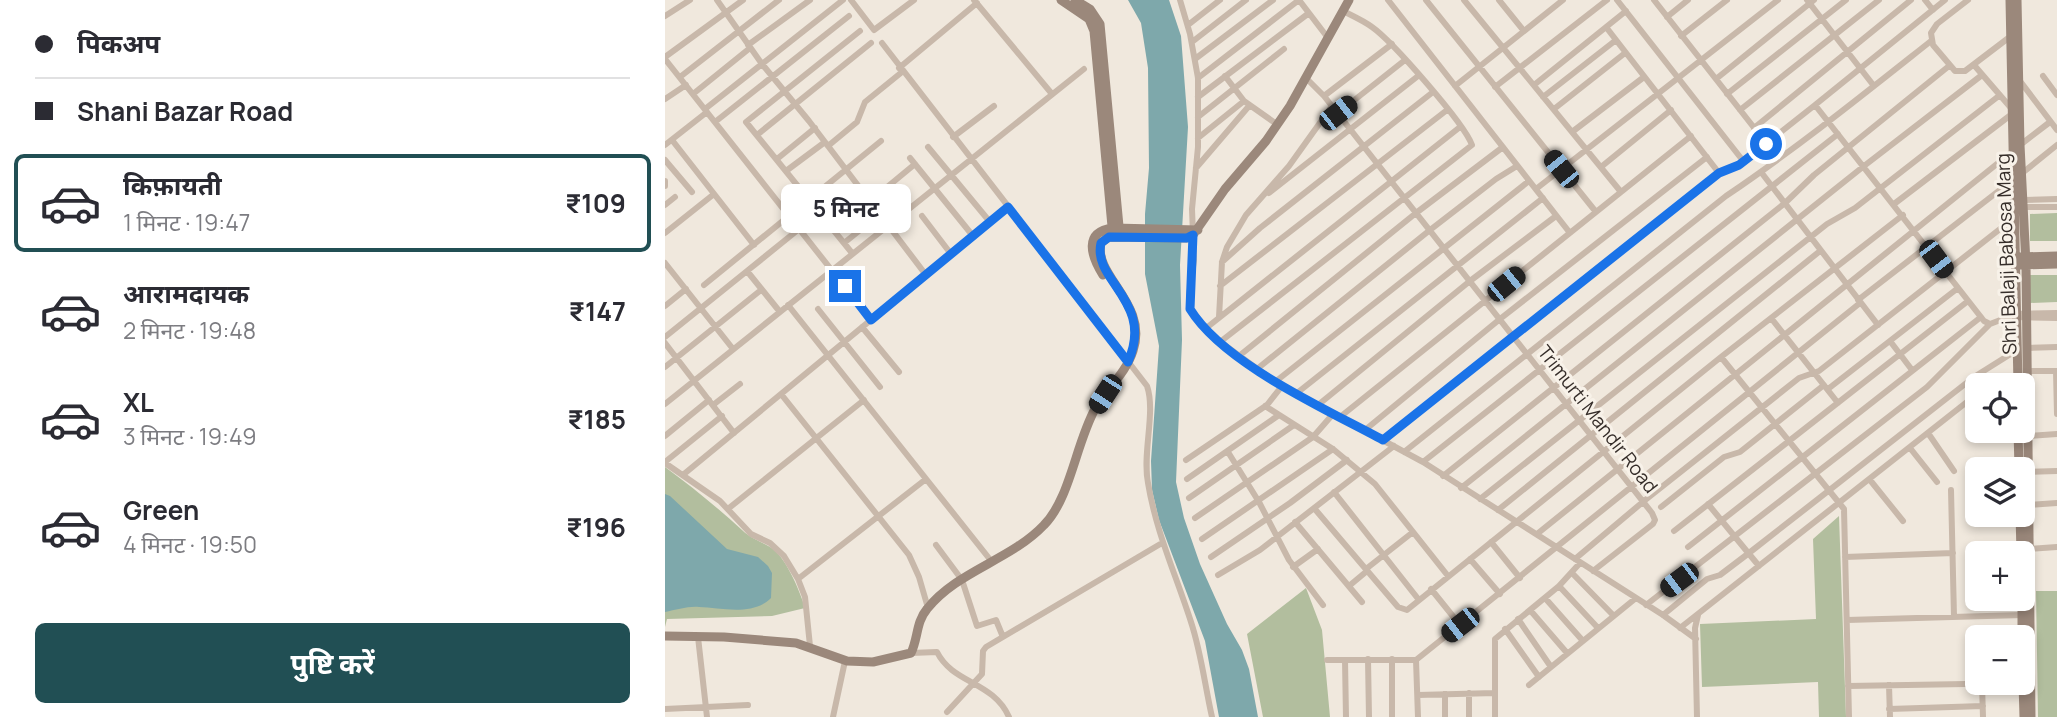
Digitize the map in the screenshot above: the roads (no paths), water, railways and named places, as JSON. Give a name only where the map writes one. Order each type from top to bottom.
[{"type":"street","points":[[674,0],[679,7]]},
{"type":"street","points":[[665,16],[690,0]]},
{"type":"street","points":[[717,0],[762,64],[815,128],[926,275]]},
{"type":"street","points":[[743,0],[665,58],[871,320]]},
{"type":"street","points":[[680,77],[779,0]]},
{"type":"street","points":[[693,94],[749,46],[810,0]]},
{"type":"street","points":[[665,145],[843,0]]},
{"type":"street","points":[[851,0],[874,30],[913,0]]},
{"type":"street","points":[[1062,0],[1089,19],[1094,31],[1116,232]]},
{"type":"street","points":[[1075,0],[1095,15],[1100,24],[1116,232]]},
{"type":"street","points":[[1188,25],[1220,0]]},
{"type":"street","points":[[1192,42],[1246,0]]},
{"type":"street","points":[[1195,59],[1273,0]]},
{"type":"street","points":[[1198,78],[1299,0],[1328,38]]},
{"type":"street","points":[[1198,97],[1308,11],[1310,0]]},
{"type":"street","points":[[1192,233],[1277,125],[1349,0]]},
{"type":"street","points":[[1388,0],[1570,233]]},
{"type":"street","points":[[1426,0],[1595,212]]},
{"type":"street","points":[[1464,0],[1621,192]]},
{"type":"street","points":[[1499,0],[1524,31]]},
{"type":"street","points":[[1547,0],[1553,8]]},
{"type":"street","points":[[1455,86],[1563,0]]},
{"type":"street","points":[[1495,87],[1607,0]]},
{"type":"street","points":[[1617,0],[1744,162]]},
{"type":"street","points":[[1654,0],[1766,144]]},
{"type":"street","points":[[1667,17],[1688,0]]},
{"type":"street","points":[[1681,36],[1727,0]]},
{"type":"street","points":[[1536,189],[1778,0]]},
{"type":"street","points":[[1727,94],[1846,0]]},
{"type":"street","points":[[1740,110],[1879,0]]},
{"type":"street","points":[[1754,128],[1911,0]]},
{"type":"street","points":[[1925,0],[1933,10]]},
{"type":"street","points":[[1383,440],[1719,173],[1744,162],[1945,0]]},
{"type":"street","points":[[1968,0],[1932,28],[1931,41],[1949,66],[1960,72],[1974,65],[2011,36]]},
{"type":"street","name":"Shri Balaji Babosa Marg","points":[[2010,0],[2013,112],[2017,148]]},
{"type":"street","name":"Shri Balaji Babosa Marg","points":[[2017,0],[2019,80],[2014,218],[2020,261]]},
{"type":"street","points":[[1183,1],[1198,78],[1190,309],[1205,329],[1275,382],[1423,462],[1636,597],[1696,639]]},
{"type":"street","points":[[1716,79],[1810,1],[1874,86]]},
{"type":"street","points":[[786,172],[857,122],[865,102],[976,2],[1052,94]]},
{"type":"street","points":[[1220,342],[1472,145],[1433,92],[1392,44],[1372,26],[1343,11]]},
{"type":"street","points":[[1534,85],[1626,11]]},
{"type":"street","points":[[715,122],[849,16]]},
{"type":"street","points":[[1606,27],[1719,173]]},
{"type":"street","points":[[852,253],[746,122],[860,31]]},
{"type":"street","points":[[1543,97],[1616,40]]},
{"type":"street","points":[[1404,452],[1725,196],[1761,172],[1931,41]]},
{"type":"street","points":[[757,135],[871,43]]},
{"type":"street","points":[[882,44],[1147,387],[1146,467],[1152,505],[1162,543],[1194,632],[1212,717]]},
{"type":"street","points":[[1324,96],[1392,44]]},
{"type":"street","points":[[1198,117],[1284,49]]},
{"type":"street","points":[[1554,109],[1625,53]]},
{"type":"street","points":[[1338,113],[1405,60]]},
{"type":"street","points":[[1894,204],[2013,112],[1974,65]]},
{"type":"street","points":[[1443,475],[1785,203],[1848,147],[1949,66]]},
{"type":"street","points":[[665,404],[1084,69]]},
{"type":"street","points":[[1461,488],[1982,75]]},
{"type":"street","points":[[1225,76],[1247,103],[1277,125]]},
{"type":"street","points":[[1255,204],[1418,76]]},
{"type":"street","points":[[2042,76],[2057,95]]},
{"type":"street","points":[[1572,132],[1644,77]]},
{"type":"street","name":"Trimurti Mandir Road","points":[[1306,78],[1338,113],[1644,501],[1654,518],[1655,522],[1593,571]]},
{"type":"street","points":[[2019,80],[2057,130]]},
{"type":"street","points":[[665,99],[686,85]]},
{"type":"street","points":[[1221,262],[1433,92]]},
{"type":"street","points":[[1480,499],[1811,237],[1881,188],[2000,96]]},
{"type":"street","points":[[1198,138],[1247,103]]},
{"type":"street","points":[[1196,169],[1247,103]]},
{"type":"street","points":[[1815,105],[1981,317],[1990,324]]},
{"type":"street","points":[[953,137],[994,106]]},
{"type":"street","points":[[1219,317],[1221,262],[1234,236],[1255,204],[1289,166],[1332,106]]},
{"type":"street","points":[[1220,286],[1447,110]]},
{"type":"street","points":[[1601,167],[1671,110]]},
{"type":"street","points":[[1537,534],[2050,122]]},
{"type":"street","points":[[1205,329],[1460,127]]},
{"type":"street","points":[[776,159],[815,128]]},
{"type":"street","points":[[1423,462],[1838,134]]},
{"type":"street","points":[[1195,518],[1313,437],[1337,415],[1691,136]]},
{"type":"street","points":[[672,140],[754,246]]},
{"type":"street","points":[[704,285],[881,141]]},
{"type":"street","points":[[1327,660],[1416,660],[1927,246],[2057,145]]},
{"type":"street","points":[[928,147],[990,222]]},
{"type":"street","points":[[1239,356],[1416,213],[1503,147]]},
{"type":"street","points":[[1365,430],[1500,319],[1707,157]]},
{"type":"street","points":[[665,160],[692,192]]},
{"type":"street","points":[[834,231],[912,161],[973,236]]},
{"type":"street","points":[[1257,369],[1430,230],[1517,166]]},
{"type":"street","points":[[1761,172],[1878,326]]},
{"type":"street","name":"Shri Balaji Babosa Marg","points":[[2017,176],[2023,204],[2020,316],[2022,349],[2027,371]]},
{"type":"street","points":[[1275,382],[1529,181]]},
{"type":"street","points":[[823,217],[860,188]]},
{"type":"street","points":[[665,233],[714,194]]},
{"type":"street","points":[[665,205],[675,197]]},
{"type":"street","points":[[1297,393],[1543,198]]},
{"type":"street","points":[[2023,204],[2057,199]]},
{"type":"street","points":[[2023,204],[2057,207]]},
{"type":"street","points":[[684,474],[1008,207]]},
{"type":"street","points":[[844,243],[880,214]]},
{"type":"street","points":[[1314,508],[1401,609],[1407,610],[1604,450],[1903,215]]},
{"type":"street","points":[[922,216],[951,254]]},
{"type":"street","points":[[1318,405],[1470,281],[1556,216]]},
{"type":"street","points":[[1495,717],[1495,639],[1559,586],[1572,573],[1577,561],[1644,501],[1799,378],[1815,373],[2014,218]]},
{"type":"street","points":[[665,337],[799,229]]},
{"type":"street","points":[[911,653],[919,621],[928,608],[961,580],[1032,536],[1051,517],[1060,502],[1095,410],[1128,362],[1136,332],[1131,311],[1104,267],[1100,253],[1103,240],[1116,232],[1192,233]]},
{"type":"street","points":[[1498,510],[1820,251]]},
{"type":"street","points":[[2020,261],[2057,256]]},
{"type":"street","points":[[2020,261],[2057,264]]},
{"type":"street","points":[[665,263],[733,349]]},
{"type":"street","points":[[747,271],[780,312]]},
{"type":"street","points":[[1661,507],[1724,457],[1740,452],[1958,288]]},
{"type":"street","points":[[665,306],[686,289]]},
{"type":"street","points":[[665,368],[761,290]]},
{"type":"street","points":[[1674,531],[1968,300]]},
{"type":"street","points":[[789,305],[992,562]]},
{"type":"street","points":[[818,309],[880,387]]},
{"type":"street","points":[[1646,605],[1927,387],[1990,324],[2020,316],[2057,315]]},
{"type":"street","points":[[1688,547],[1981,317]]},
{"type":"street","points":[[1771,318],[1838,403]]},
{"type":"street","points":[[862,327],[899,372]]},
{"type":"street","points":[[1890,341],[1912,370]]},
{"type":"street","points":[[665,343],[734,433]]},
{"type":"street","points":[[1663,615],[1707,579],[1720,575],[1830,491],[1973,377],[2022,349],[2057,347]]},
{"type":"street","name":"Shri Balaji Babosa Marg","points":[[2019,373],[2022,349]]},
{"type":"street","points":[[1721,357],[1840,503],[1845,514],[1849,717]]},
{"type":"street","points":[[2027,371],[2057,371],[2057,414]]},
{"type":"street","points":[[665,436],[740,384]]},
{"type":"street","points":[[1186,460],[1265,406],[1282,386]]},
{"type":"street","points":[[781,394],[879,516],[915,566],[928,608]]},
{"type":"street","points":[[729,508],[864,400]]},
{"type":"street","points":[[1681,628],[1965,404]]},
{"type":"street","points":[[1265,406],[1333,449],[1381,490],[1448,576]]},
{"type":"street","points":[[1187,479],[1279,415]]},
{"type":"street","points":[[722,416],[665,463],[729,508],[751,534],[776,548],[798,579],[805,597],[810,646]]},
{"type":"street","points":[[1189,498],[1294,425]]},
{"type":"street","points":[[1928,433],[1954,471]]},
{"type":"street","points":[[2035,436],[2057,434]]},
{"type":"street","points":[[1218,575],[1245,561],[1394,446]]},
{"type":"street","points":[[1910,448],[1937,482]]},
{"type":"street","points":[[1202,539],[1333,449]]},
{"type":"street","points":[[1228,452],[1259,502],[1293,567],[1323,605]]},
{"type":"street","points":[[1211,557],[1268,519],[1347,460]]},
{"type":"street","points":[[2035,470],[2057,471]]},
{"type":"street","points":[[798,579],[926,479]]},
{"type":"street","points":[[1870,480],[1903,521]]},
{"type":"street","points":[[1951,490],[1954,616]]},
{"type":"street","points":[[1334,492],[1419,600]]},
{"type":"street","points":[[2035,505],[2057,503]]},
{"type":"street","points":[[1708,504],[1759,565]]},
{"type":"street","points":[[1295,522],[1362,602]]},
{"type":"street","points":[[1349,586],[1413,532]]},
{"type":"street","points":[[1491,542],[1520,578]]},
{"type":"street","points":[[947,712],[983,671],[983,649],[1162,543]]},
{"type":"street","points":[[936,545],[961,580],[977,626],[996,620],[1003,637]]},
{"type":"street","points":[[2035,549],[2057,547]]},
{"type":"street","points":[[1293,567],[1318,549]]},
{"type":"street","points":[[1845,557],[1953,553]]},
{"type":"street","points":[[1470,559],[1500,594]]},
{"type":"street","points":[[1572,573],[1613,615]]},
{"type":"street","points":[[1559,586],[1598,628]]},
{"type":"street","points":[[1431,589],[1460,625]]},
{"type":"street","points":[[1529,685],[1636,597]]},
{"type":"street","points":[[1545,598],[1583,640]]},
{"type":"street","points":[[1529,610],[1567,653]]},
{"type":"street","points":[[2022,611],[2022,625]]},
{"type":"street","points":[[1697,717],[1695,623],[1698,615]]},
{"type":"street","points":[[1847,620],[2022,615]]},
{"type":"street","points":[[1518,619],[1551,667]]},
{"type":"street","points":[[1506,629],[1539,677]]},
{"type":"street","points":[[665,635],[785,642],[810,646],[845,661],[873,662],[911,653],[937,652],[943,664],[999,700],[1009,717]]},
{"type":"street","points":[[698,637],[707,717]]},
{"type":"street","points":[[1368,659],[1369,717]]},
{"type":"street","points":[[1392,659],[1392,717]]},
{"type":"street","points":[[1345,660],[1346,717]]},
{"type":"street","points":[[1416,660],[1418,717]]},
{"type":"street","points":[[833,717],[845,661]]},
{"type":"street","points":[[1848,686],[1965,684]]},
{"type":"street","points":[[1889,685],[1890,717]]},
{"type":"street","points":[[1418,695],[1495,693]]},
{"type":"street","points":[[1445,694],[1445,717]]},
{"type":"street","points":[[1469,694],[1469,717]]},
{"type":"street","points":[[1982,695],[1983,717]]},
{"type":"street","name":"Shri Balaji Babosa Marg","points":[[2024,717],[2025,695]]},
{"type":"street","name":"Shri Balaji Babosa Marg","points":[[2028,695],[2031,717]]},
{"type":"street","points":[[665,709],[748,705]]},
{"type":"street","points":[[732,706],[734,717]]},
{"type":"street","points":[[1889,709],[1983,706]]},
{"type":"street","points":[[723,707],[724,717]]},
{"type":"water","points":[[1128,0],[1169,0],[1181,36],[1188,127],[1180,265],[1182,340],[1176,482],[1184,518],[1200,564],[1249,669],[1258,717],[1219,717],[1205,641],[1159,520],[1152,490],[1151,461],[1159,346],[1145,274],[1145,214],[1149,168],[1148,68],[1141,23]]},
{"type":"water","points":[[665,494],[727,549],[758,557],[768,566],[772,573],[771,598],[764,604],[746,609],[695,607],[665,612]]}]
